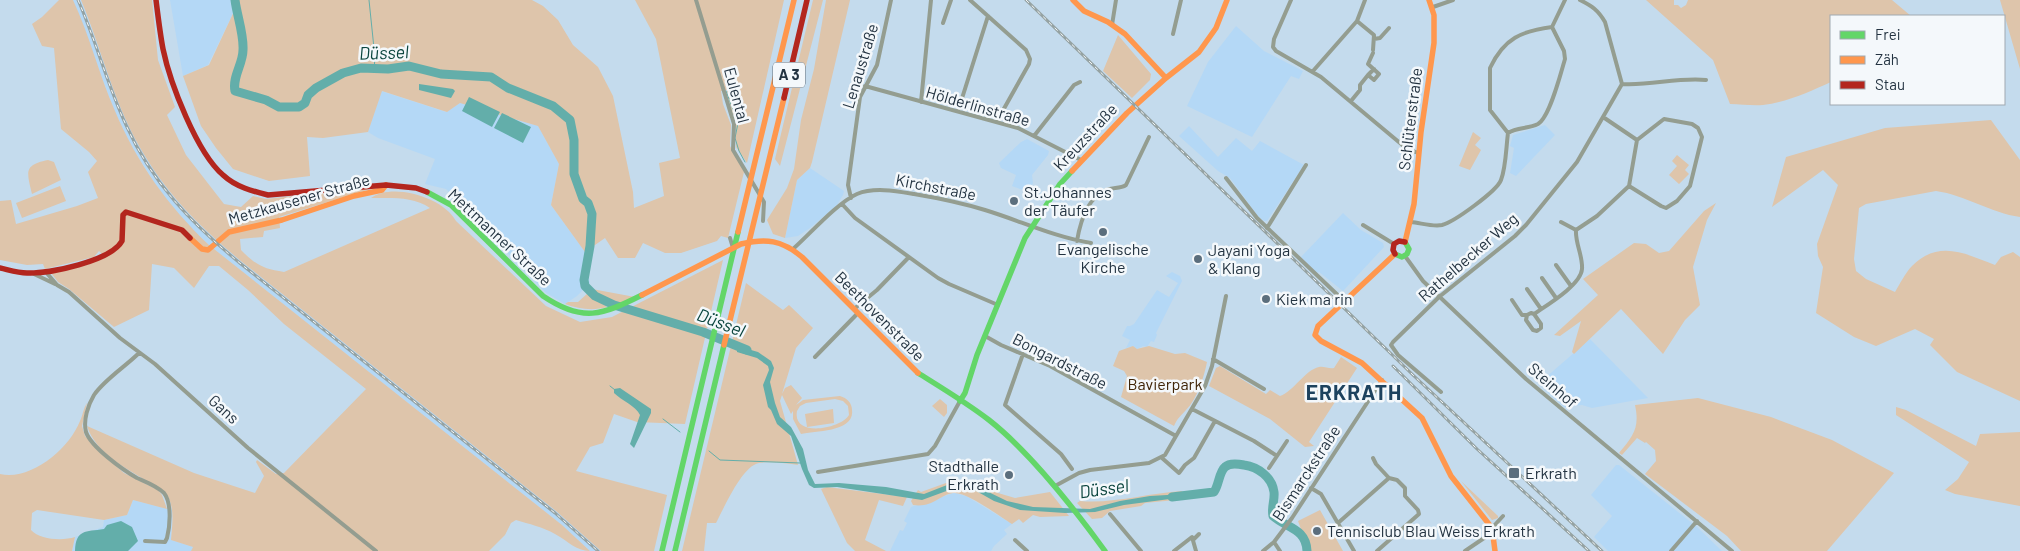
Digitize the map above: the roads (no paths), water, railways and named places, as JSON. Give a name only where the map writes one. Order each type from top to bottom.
[{"type":"main road","name":"Mettmanner Straße","points":[[156,0],[164,56],[193,133],[204,154],[229,179],[246,190],[268,194],[386,185],[416,188],[432,194],[451,205],[543,296],[558,306],[582,313],[598,313],[629,303],[733,248],[759,239],[768,239],[785,244]]},
{"type":"main road","name":"A 3","points":[[663,548],[794,0]]},
{"type":"main road","name":"A 3","points":[[675,550],[807,0]]},
{"type":"main road","points":[[1073,0],[1084,11],[1112,25],[1124,34],[1166,78]]},
{"type":"main road","name":"Kreuzstraße","points":[[960,401],[965,393],[985,337],[1032,226],[1051,196],[1081,160],[1138,101],[1195,56],[1211,38],[1228,0]]},
{"type":"main road","name":"Schlüterstraße","points":[[1405,242],[1411,222],[1418,153],[1434,44],[1433,7],[1429,0]]},
{"type":"main road","name":"Metzkausener Straße","points":[[0,268],[31,272],[45,271],[97,258],[112,252],[119,247],[123,238],[123,215],[126,212],[176,227],[190,235],[202,249],[208,250],[229,232],[282,220],[354,196],[382,190],[386,185]]},
{"type":"main road","points":[[1399,241],[1405,242],[1409,249],[1405,256],[1399,257],[1393,250],[1394,244],[1399,241]]},
{"type":"main road","name":"Beethovenstraße","points":[[785,244],[793,249],[918,373],[999,427],[1026,452],[1081,518],[1105,551]]},
{"type":"main road","points":[[1395,254],[1318,326],[1315,335],[1321,341],[1362,363],[1417,412],[1457,486],[1493,530],[1495,551]]},
{"type":"street","name":"Eulental","points":[[696,0],[734,124],[733,150],[764,202],[763,221]]},
{"type":"street","name":"Lenaustraße","points":[[851,198],[848,185],[860,97],[877,65],[891,0]]},
{"type":"street","points":[[921,102],[931,0]]},
{"type":"street","points":[[943,23],[951,0]]},
{"type":"street","points":[[970,0],[1026,50],[1030,59],[997,121]]},
{"type":"street","points":[[1112,25],[1116,0]]},
{"type":"street","points":[[1173,34],[1181,0]]},
{"type":"street","points":[[1291,0],[1274,40],[1273,47],[1278,53],[1313,71],[1406,148],[1418,153]]},
{"type":"street","points":[[1313,71],[1357,21],[1365,0]]},
{"type":"street","points":[[1433,7],[1453,0]]},
{"type":"street","points":[[1552,27],[1564,0]]},
{"type":"street","points":[[1580,0],[1593,6],[1600,13],[1622,84],[1694,79],[1706,80]]},
{"type":"street","points":[[958,111],[988,16]]},
{"type":"street","points":[[1357,21],[1374,35],[1373,51],[1368,64],[1380,74],[1374,80],[1368,75]]},
{"type":"street","points":[[1508,133],[1513,130],[1536,125],[1546,116],[1565,58],[1564,51],[1552,27]]},
{"type":"street","points":[[1411,222],[1435,226],[1446,224],[1492,193],[1502,178],[1508,133],[1490,110],[1490,68],[1516,36],[1552,27]]},
{"type":"street","points":[[1374,39],[1380,38],[1389,28]]},
{"type":"street","points":[[1351,102],[1360,90],[1360,85],[1374,69]]},
{"type":"street","points":[[1034,136],[1074,85],[1080,82]]},
{"type":"street","name":"Rathelbecker Weg","points":[[1442,392],[1398,355],[1391,346],[1393,342],[1439,297],[1510,241],[1526,225],[1577,162],[1622,84]]},
{"type":"street","name":"Hölderlinstraße","points":[[865,86],[997,121],[1034,136],[1081,160]]},
{"type":"street","points":[[1604,117],[1637,140]]},
{"type":"street","points":[[1576,230],[1597,216],[1629,186],[1637,140],[1664,119],[1692,124],[1698,128],[1702,138],[1690,186],[1671,206],[1666,208],[1661,206],[1629,186]]},
{"type":"street","points":[[1077,241],[1083,215],[1099,194],[1126,185],[1149,136]]},
{"type":"street","points":[[1267,228],[1306,166]]},
{"type":"street","points":[[1226,178],[1267,228],[1344,301]]},
{"type":"street","name":"Kirchstraße","points":[[793,249],[842,204],[867,191],[910,193],[984,210],[1077,241],[1091,243]]},
{"type":"street","points":[[842,204],[855,218],[949,284],[998,305]]},
{"type":"street","points":[[1561,222],[1576,230]]},
{"type":"street","points":[[1363,225],[1394,244]]},
{"type":"street","points":[[1512,300],[1522,315],[1534,314],[1571,286],[1582,270],[1576,230]]},
{"type":"street","points":[[730,238],[733,248]]},
{"type":"street","name":"Steinhof","points":[[1405,256],[1423,281],[1439,297],[1565,413],[1732,551]]},
{"type":"street","points":[[815,357],[856,311],[909,257]]},
{"type":"street","points":[[1556,264],[1571,286]]},
{"type":"street","name":"Gans","points":[[45,271],[57,285]]},
{"type":"street","name":"Gans","points":[[31,272],[57,285],[84,305],[139,353],[155,364],[248,448],[376,551]]},
{"type":"street","points":[[1542,278],[1556,298]]},
{"type":"street","points":[[1527,289],[1541,309]]},
{"type":"street","points":[[1054,486],[1079,473],[1090,470],[1150,463],[1162,458],[1205,386],[1213,359],[1226,296]]},
{"type":"street","points":[[1527,315],[1526,320],[1532,330],[1537,331],[1541,328],[1542,324],[1534,314]]},
{"type":"street","name":"Bongardstraße","points":[[985,337],[1062,373],[1176,436]]},
{"type":"street","points":[[139,353],[94,395],[87,412],[85,426],[91,440],[111,459],[132,475],[158,488],[165,495],[169,507],[167,538],[165,542],[145,542]]},
{"type":"street","points":[[1022,354],[1005,405],[1061,454],[1072,469]]},
{"type":"street","points":[[1213,359],[1264,389]]},
{"type":"street","name":"Bismarckstraße","points":[[1263,551],[1274,542],[1292,518],[1382,380]]},
{"type":"street","points":[[818,472],[928,454],[960,401]]},
{"type":"street","points":[[1192,408],[1254,441],[1277,456]]},
{"type":"street","points":[[1162,458],[1179,473],[1194,458],[1215,421]]},
{"type":"street","points":[[1269,468],[1287,441]]},
{"type":"street","points":[[1373,458],[1389,478],[1397,480],[1405,488],[1405,496],[1418,510],[1419,514],[1377,551]]},
{"type":"street","points":[[1338,523],[1389,478]]},
{"type":"street","points":[[1311,488],[1321,494],[1354,551]]},
{"type":"street","points":[[1110,514],[1141,551]]},
{"type":"street","points":[[1465,551],[1483,540],[1503,516]]},
{"type":"street","points":[[1671,551],[1697,521]]},
{"type":"street","points":[[1174,551],[1199,534]]},
{"type":"street","points":[[1192,539],[1196,551]]},
{"type":"street","points":[[1015,540],[1027,551]]},
{"type":"street","points":[[1274,542],[1280,551]]},
{"type":"waterway","name":"Düssel","points":[[235,0],[243,44],[243,55],[235,81],[235,91],[266,100],[279,107],[299,107],[305,103],[308,95],[316,88],[343,73],[361,68],[388,69],[409,66],[441,74],[491,77],[508,88],[553,106],[570,120],[574,140],[574,174],[583,199],[588,203],[592,214],[590,246],[584,280],[585,286],[595,296],[614,305],[703,332],[747,350]]},
{"type":"waterway","points":[[369,0],[375,58],[374,69]]},
{"type":"waterway","points":[[726,91],[738,123],[735,138],[745,162]]},
{"type":"waterway","points":[[610,386],[615,390]]},
{"type":"waterway","points":[[663,419],[680,432]]},
{"type":"waterway","points":[[709,451],[720,460],[800,463]]},
{"type":"waterway","name":"Düssel","points":[[1172,497],[1214,492],[1221,472],[1225,467],[1234,464],[1249,466],[1259,470],[1267,477],[1273,487],[1273,516],[1299,533],[1306,543],[1307,551]]},
{"type":"railway","points":[[78,0],[119,110],[136,146],[161,184],[190,218],[241,264],[555,513],[598,551]]},
{"type":"railway","points":[[1026,0],[1414,376],[1602,551]]},
{"type":"railway","points":[[1393,366],[1477,449],[1589,551]]},
{"type":"place","name":"St.Johannes der Täufer","points":[[1014,201]]},
{"type":"place","name":"Evangelische Kirche","points":[[1103,232]]},
{"type":"place","name":"Jayani Yoga & Klang","points":[[1198,259]]},
{"type":"place","name":"Kiek ma rin","points":[[1266,299]]},
{"type":"place","name":"Erkrath","points":[[1514,473]]},
{"type":"place","name":"Stadthalle Erkrath","points":[[1009,475]]},
{"type":"place","name":"Tennisclub Blau Weiss Erkrath","points":[[1317,531]]},
{"type":"district","name":"ERKRATH","points":[[1354,393]]},
{"type":"park label","name":"Bavierpark","points":[[1165,384]]}]
